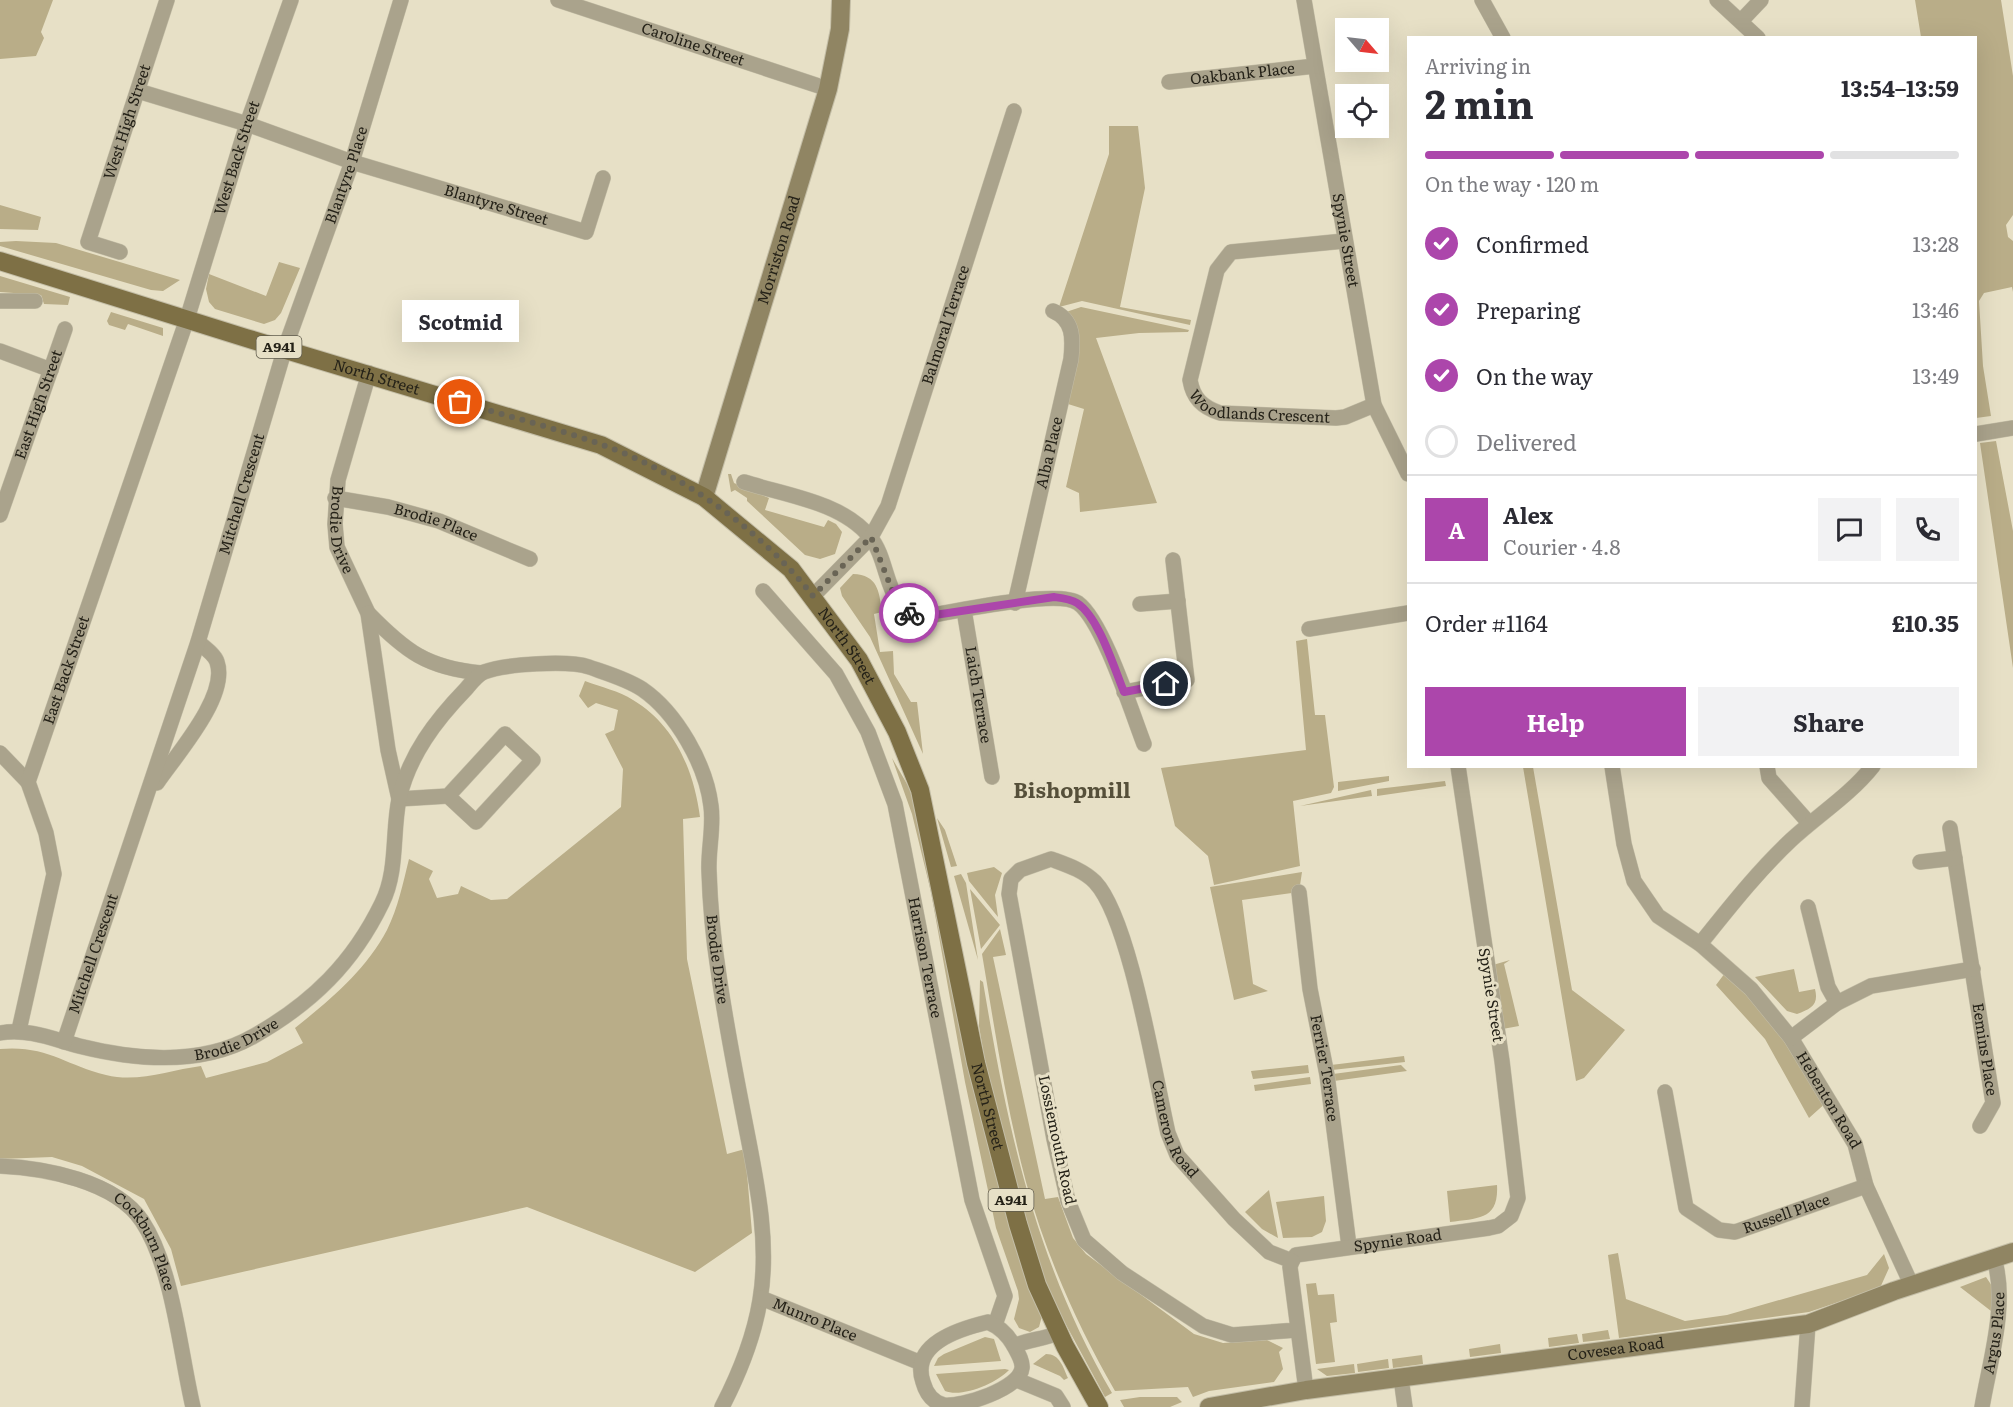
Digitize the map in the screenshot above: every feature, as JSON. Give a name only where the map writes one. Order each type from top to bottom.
[{"type":"main road","name":"North Street","points":[[0,261],[601,445],[704,497],[766,545],[791,569],[859,660],[897,732],[920,790],[996,1147],[1037,1285],[1058,1333],[1099,1407]]},
{"type":"street","name":"West High Street","points":[[120,252],[88,242],[167,0]]},
{"type":"street","name":"West Back Street","points":[[188,319],[247,124],[291,0]]},
{"type":"street","name":"Blantyre Place","points":[[285,348],[352,162],[401,0]]},
{"type":"street","name":"Morriston Road","points":[[704,497],[828,89],[840,29],[841,0]]},
{"type":"street","name":"Spynie Street","points":[[1304,0],[1374,405],[1407,472]]},
{"type":"street","points":[[1482,0],[1502,36]]},
{"type":"street","points":[[1717,0],[1756,36]]},
{"type":"street","points":[[1742,21],[1761,0]]},
{"type":"street","name":"Caroline Street","points":[[568,1],[828,89]]},
{"type":"street","name":"Oakbank Place","points":[[1169,82],[1315,66]]},
{"type":"street","points":[[138,90],[247,124],[352,162]]},
{"type":"street","name":"Balmoral Terrace","points":[[813,596],[871,537],[888,506],[1014,111]]},
{"type":"street","name":"Blantyre Street","points":[[352,162],[586,232],[603,178]]},
{"type":"street","name":"Woodlands Crescent","points":[[1344,241],[1231,252],[1217,270],[1190,380],[1192,392],[1205,406],[1220,413],[1336,418],[1345,417],[1374,405]]},
{"type":"street","points":[[0,302],[34,301]]},
{"type":"street","name":"Alba Place","points":[[1014,603],[1071,359],[1071,330],[1064,318],[1053,311]]},
{"type":"street","name":"East Back Street","points":[[28,782],[188,319]]},
{"type":"street","name":"East High Street","points":[[0,515],[65,329]]},
{"type":"street","name":"Mitchell Crescent","points":[[64,1042],[198,642],[285,348]]},
{"type":"street","points":[[0,351],[51,370]]},
{"type":"street","name":"Brodie Drive","points":[[369,373],[343,459],[335,498],[337,548],[368,613],[388,750],[399,799]]},
{"type":"street","points":[[1977,434],[2013,428]]},
{"type":"street","points":[[744,482],[844,515],[871,537],[885,568],[890,587],[903,609],[918,616],[1054,597],[1077,603],[1093,620],[1144,744]]},
{"type":"street","name":"Brodie Place","points":[[335,498],[388,507],[439,521],[531,559]]},
{"type":"street","points":[[1124,692],[1187,680],[1173,560]]},
{"type":"street","name":"Harrison Terrace","points":[[763,591],[836,674],[868,732],[895,804],[972,1200],[1003,1287],[1003,1306],[995,1325]]},
{"type":"street","points":[[1140,604],[1178,601]]},
{"type":"street","name":"Laich Terrace","points":[[964,610],[992,777]]},
{"type":"street","name":"Brodie Drive","points":[[368,613],[409,651],[453,670],[481,673],[545,663],[582,664],[612,675],[641,689],[659,704],[699,758],[711,807],[709,870],[715,949],[752,1159],[764,1245],[761,1298],[740,1368],[722,1407]]},
{"type":"street","points":[[1309,629],[1407,613]]},
{"type":"street","name":"Mitchell Crescent","points":[[146,798],[209,706],[219,684],[217,660],[198,642]]},
{"type":"street","name":"Brodie Drive","points":[[0,1033],[19,1030],[121,1056],[164,1058],[217,1052],[250,1039],[292,1013],[327,984],[362,940],[385,898],[396,845],[399,799],[415,755],[438,718],[481,673]]},
{"type":"street","points":[[399,799],[448,796],[505,734],[533,760],[476,822],[448,796]]},
{"type":"street","points":[[0,753],[28,782],[46,833],[54,874],[34,953],[19,1030]]},
{"type":"street","name":"Spynie Street","points":[[1458,768],[1502,1061],[1517,1185],[1515,1208],[1505,1221]]},
{"type":"street","name":"Hebenton Road","points":[[1612,768],[1624,844],[1634,881],[1658,916],[1700,944],[1751,989],[1791,1038],[1855,1144],[1866,1186],[1912,1286]]},
{"type":"street","points":[[1767,768],[1768,778],[1809,823]]},
{"type":"street","points":[[1700,944],[1764,865],[1809,823],[1858,784],[1871,768]]},
{"type":"street","name":"Eemins Place","points":[[1950,828],[1993,1103],[1980,1126]]},
{"type":"street","points":[[1920,862],[1955,858]]},
{"type":"street","name":"Cameron Road","points":[[1051,859],[1081,871],[1095,882],[1112,906],[1132,976],[1168,1133],[1177,1155],[1251,1237],[1269,1252],[1292,1261]]},
{"type":"street","name":"Lossiemouth Road","points":[[1051,859],[1020,870],[1011,879],[1008,894],[1054,1139],[1068,1201],[1084,1240],[1122,1273],[1203,1326],[1232,1335],[1297,1330]]},
{"type":"street","name":"Ferrier Terrace","points":[[1299,892],[1310,989],[1327,1075],[1349,1246]]},
{"type":"street","points":[[1808,907],[1827,987],[1837,1003]]},
{"type":"street","points":[[1791,1038],[1837,1003],[1870,986],[1972,969]]},
{"type":"street","name":"Russell Place","points":[[1665,1092],[1686,1208],[1719,1230],[1735,1232],[1866,1186]]},
{"type":"street","name":"Cockburn Place","points":[[0,1166],[60,1174],[90,1183],[123,1203],[141,1220],[158,1253],[193,1407]]},
{"type":"street","name":"Spynie Road","points":[[1292,1261],[1296,1255],[1489,1228],[1505,1221]]},
{"type":"street","name":"Covesea Road","points":[[1209,1407],[1306,1390],[1808,1324],[2013,1252]]},
{"type":"street","name":"Argus Place","points":[[1982,1407],[1998,1314],[1998,1272],[1994,1258]]},
{"type":"street","points":[[1292,1261],[1290,1267],[1306,1390]]},
{"type":"street","name":"Munro Place","points":[[761,1298],[870,1341],[890,1352],[923,1358]]},
{"type":"street","points":[[988,1322],[995,1325],[1006,1335],[1016,1351],[1022,1369],[1017,1380],[977,1400],[946,1406],[931,1398],[920,1375],[923,1358],[938,1341],[978,1324],[988,1322]]},
{"type":"street","points":[[1802,1407],[1808,1324]]},
{"type":"street","points":[[1016,1351],[1027,1340],[1038,1341],[1058,1333]]},
{"type":"street","points":[[1401,1378],[1405,1407]]},
{"type":"street","points":[[1017,1380],[1056,1396],[1063,1407]]},
{"type":"shaded area","points":[[0,0],[53,0],[41,32],[44,38],[36,56],[0,59]]},
{"type":"shaded area","points":[[1915,0],[2001,0],[2013,76],[2013,215],[2006,225],[2008,237],[2013,241],[2013,292],[2012,287],[1984,293],[1979,301],[1983,366],[1991,416],[1977,418],[1977,36],[1921,36]]},
{"type":"shaded area","points":[[1109,126],[1138,126],[1145,188],[1120,307],[1191,320],[1190,325],[1082,301],[1059,307],[1109,154]]},
{"type":"shaded area","points":[[0,205],[41,217],[38,230],[0,229]]},
{"type":"shaded area","points":[[0,242],[56,243],[180,280],[163,291],[151,290],[0,246]]},
{"type":"shaded area","points":[[279,262],[300,268],[281,313],[275,320],[264,324],[215,309],[209,302],[206,289],[209,274],[266,296]]},
{"type":"shaded area","points":[[0,276],[70,297],[68,305],[44,304],[41,295],[0,292]]},
{"type":"shaded area","points":[[1081,307],[1189,330],[1188,332],[1139,333],[1096,338],[1157,503],[1080,512],[1079,493],[1066,487],[1084,409],[1068,404],[1066,312]]},
{"type":"shaded area","points":[[111,312],[163,328],[163,336],[128,324],[125,330],[109,325],[107,321]]},
{"type":"shaded area","points":[[1996,441],[2013,531],[2013,668],[1980,443]]},
{"type":"shaded area","points":[[728,474],[731,474],[734,483],[769,498],[765,510],[824,527],[828,520],[836,524],[842,532],[835,554],[820,559],[805,555],[747,501],[747,498],[735,490],[731,492]]},
{"type":"shaded area","points":[[853,574],[868,577],[878,591],[882,612],[874,614],[880,652],[893,651],[894,674],[911,702],[917,702],[923,754],[870,637],[842,596],[840,588]]},
{"type":"shaded area","points":[[1307,639],[1315,715],[1325,715],[1334,787],[1331,793],[1293,801],[1300,866],[1214,885],[1208,856],[1175,826],[1161,768],[1306,750],[1296,641]]},
{"type":"shaded area","points":[[585,681],[622,694],[648,710],[671,736],[693,783],[700,817],[683,819],[687,959],[727,1154],[745,1149],[752,1233],[695,1272],[527,1207],[181,1286],[171,1249],[144,1199],[82,1166],[52,1157],[0,1159],[0,1049],[31,1050],[106,1075],[130,1078],[201,1066],[206,1078],[267,1062],[303,1043],[295,1028],[346,984],[378,945],[394,913],[409,859],[433,871],[429,879],[437,898],[458,894],[461,886],[491,900],[507,899],[621,807],[623,769],[605,734],[614,730],[618,710],[596,703],[588,708],[579,696]]},
{"type":"shaded area","points":[[892,758],[914,796],[939,888],[991,1159],[1010,1226],[1042,1316],[1039,1327],[1030,1332],[1019,1328],[1014,1319],[1019,1299],[1018,1291],[996,1228],[965,1082],[931,892],[912,814]]},
{"type":"shaded area","points":[[1523,768],[1533,768],[1572,990],[1625,1030],[1584,1078],[1576,1081]]},
{"type":"shaded area","points":[[1389,776],[1389,781],[1338,791],[1338,782]]},
{"type":"shaded area","points":[[1445,781],[1446,786],[1377,796],[1377,789]]},
{"type":"shaded area","points":[[1371,790],[1372,796],[1300,806]]},
{"type":"shaded area","points":[[937,818],[945,830],[957,866],[951,867]]},
{"type":"shaded area","points":[[994,867],[1002,873],[995,895],[998,917],[969,881],[967,873]]},
{"type":"shaded area","points":[[1302,872],[1299,892],[1242,900],[1253,984],[1268,991],[1234,1000],[1210,887]]},
{"type":"shaded area","points":[[961,874],[966,883],[978,960],[954,876]]},
{"type":"shaded area","points":[[970,889],[1000,925],[981,949]]},
{"type":"shaded area","points":[[1000,929],[1006,955],[993,957],[1045,1199],[1058,1197],[1073,1238],[1086,1254],[1194,1334],[1223,1343],[1267,1340],[1283,1348],[1279,1352],[1283,1369],[1274,1382],[1209,1391],[1193,1397],[1188,1387],[1115,1391],[1075,1315],[1053,1263],[1034,1209],[1019,1154],[1001,1068],[982,954]]},
{"type":"shaded area","points":[[1510,960],[1504,964],[1519,1026],[1497,1030],[1486,967]]},
{"type":"shaded area","points":[[1728,969],[1751,989],[1828,1101],[1809,1118],[1765,1039],[1716,985]]},
{"type":"shaded area","points":[[1794,969],[1799,992],[1815,989],[1816,994],[1813,1006],[1797,1014],[1787,1011],[1755,977]]},
{"type":"shaded area","points":[[980,980],[983,982],[1014,1142],[1028,1194],[1063,1294],[1085,1344],[1112,1393],[1105,1397],[1051,1297],[1025,1233],[984,1056],[979,1026]]},
{"type":"shaded area","points":[[1404,1056],[1405,1062],[1332,1070],[1331,1065]]},
{"type":"shaded area","points":[[1308,1065],[1309,1073],[1253,1079],[1251,1071]]},
{"type":"shaded area","points":[[1401,1065],[1407,1071],[1334,1081],[1333,1074]]},
{"type":"shaded area","points":[[1310,1077],[1311,1084],[1255,1091],[1254,1085]]},
{"type":"shaded area","points":[[1497,1185],[1494,1205],[1485,1215],[1450,1222],[1447,1191]]},
{"type":"shaded area","points":[[1269,1190],[1278,1238],[1262,1229],[1245,1212]]},
{"type":"shaded area","points":[[1324,1196],[1326,1221],[1322,1232],[1312,1237],[1283,1238],[1276,1202]]},
{"type":"shaded area","points":[[1618,1253],[1626,1299],[1685,1321],[1727,1315],[1867,1275],[1884,1254],[1889,1268],[1880,1288],[1809,1312],[1619,1338],[1608,1255]]},
{"type":"shaded area","points":[[1986,1277],[1994,1289],[1991,1311],[1960,1287]]},
{"type":"shaded area","points":[[1316,1283],[1318,1295],[1334,1294],[1337,1322],[1330,1323],[1335,1362],[1316,1364],[1306,1284]]},
{"type":"shaded area","points":[[1608,1330],[1610,1339],[1583,1342],[1582,1334]]},
{"type":"shaded area","points":[[1577,1334],[1579,1343],[1549,1347],[1548,1338]]},
{"type":"shaded area","points":[[985,1337],[994,1339],[1001,1361],[934,1366],[938,1358],[944,1354]]},
{"type":"shaded area","points":[[1500,1344],[1501,1353],[1470,1357],[1469,1349]]},
{"type":"shaded area","points":[[1046,1354],[1058,1359],[1068,1378],[1064,1380],[1033,1364]]},
{"type":"shaded area","points":[[1422,1355],[1423,1364],[1393,1368],[1392,1359]]},
{"type":"shaded area","points":[[1388,1359],[1389,1368],[1358,1372],[1357,1364]]},
{"type":"shaded area","points":[[1354,1364],[1355,1373],[1327,1376],[1317,1369]]},
{"type":"shaded area","points":[[1009,1370],[988,1384],[970,1391],[952,1393],[945,1391],[936,1374]]},
{"type":"shaded area","points":[[1140,1397],[1177,1397],[1182,1402],[1170,1407],[1124,1407],[1120,1400]]},
{"type":"way so far","points":[[460,402],[601,445],[649,467],[704,497],[766,545],[791,569],[813,596],[871,537],[897,602],[909,613]]},
{"type":"place","name":"Scotmid","points":[[460,402]]},
{"type":"district","name":"Bishopmill","points":[[1072,791]]},
{"type":"route","points":[[909,613],[928,616],[1054,597],[1068,599],[1077,603],[1093,620],[1124,692],[1166,684]]}]
